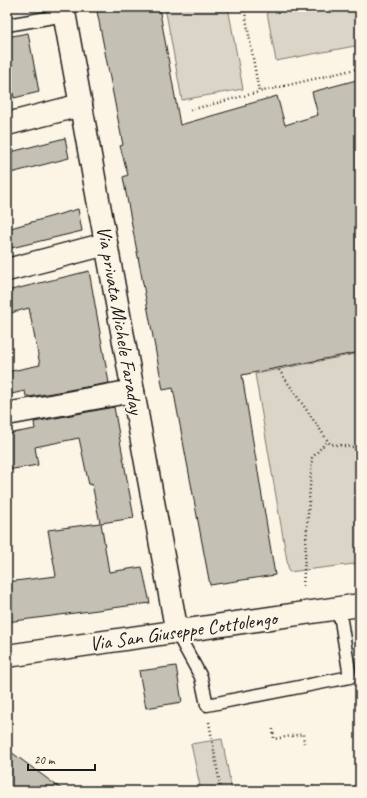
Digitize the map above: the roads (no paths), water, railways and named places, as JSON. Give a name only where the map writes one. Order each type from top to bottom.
[{"type":"street","name":"Via privata Michele Faraday","points":[[64,11],[177,633]]},
{"type":"street","points":[[7,124],[81,105]]},
{"type":"street","points":[[7,270],[106,244]]},
{"type":"street","points":[[7,414],[133,391]]},
{"type":"street","name":"Via San Giuseppe Cottolengo","points":[[7,656],[177,633],[212,626],[360,605]]},
{"type":"lane","points":[[7,25],[64,11]]},
{"type":"lane","points":[[177,633],[201,677],[207,705],[350,677],[339,608]]}]
